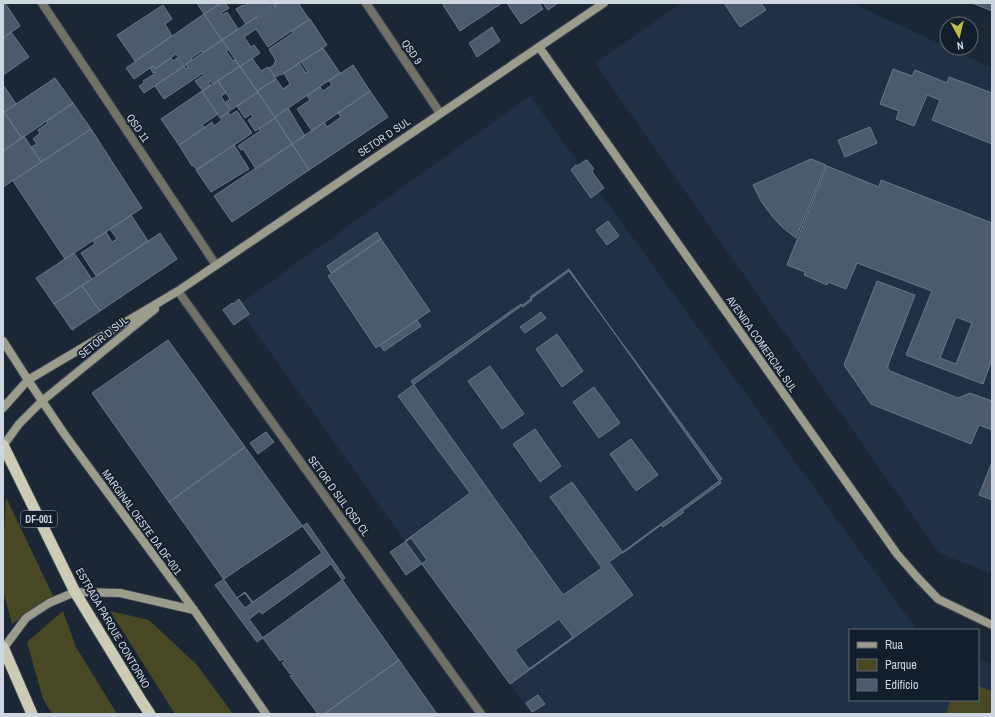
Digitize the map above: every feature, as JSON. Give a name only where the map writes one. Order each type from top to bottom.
[{"type":"highway","name":"ESTRADA PARQUE CONTORNO","points":[[3,446],[75,592],[150,714]]},
{"type":"highway","points":[[3,648],[32,714]]},
{"type":"main road","name":"SETOR D SUL","points":[[3,408],[28,380],[178,291],[604,3]]},
{"type":"main road","name":"AVENIDA COMERCIAL SUL","points":[[539,47],[897,554],[938,599],[992,625]]},
{"type":"main road","name":"SETOR D SUL","points":[[3,446],[18,424],[42,401],[178,291]]},
{"type":"main road","name":"MARGINAL OESTE DA DF-001","points":[[3,341],[65,434],[194,610],[266,714]]},
{"type":"main road","points":[[3,648],[26,618],[49,603],[75,592],[120,593],[194,610]]},
{"type":"street","name":"QSD 11","points":[[42,3],[216,265]]},
{"type":"street","name":"QSD 9","points":[[366,3],[440,113]]},
{"type":"street","name":"SETOR D SUL QSD CL","points":[[178,291],[481,714]]},
{"type":"shaded area","points":[[682,3],[852,3],[939,43],[939,56],[966,56],[992,68],[992,574],[939,553],[595,63]]},
{"type":"shaded area","points":[[530,96],[916,629],[849,629],[849,701],[979,701],[979,659],[992,664],[992,714],[532,714],[405,541],[237,306]]},
{"type":"green space","points":[[6,497],[53,596],[12,624],[3,591],[3,551]]},
{"type":"green space","points":[[63,611],[76,647],[117,714],[52,714],[43,699],[27,642]]},
{"type":"green space","points":[[110,611],[149,620],[197,665],[233,714],[175,714]]},
{"type":"green space","points":[[979,686],[992,691],[992,714],[946,714],[951,701],[979,701]]},
{"type":"building","points":[[3,3],[5,3],[20,26],[3,38]]},
{"type":"building","points":[[197,3],[220,3],[220,4],[204,14]]},
{"type":"building","points":[[221,3],[225,3],[229,8],[221,13],[222,15],[227,12],[238,29],[222,40],[204,14]]},
{"type":"building","points":[[249,3],[278,3],[246,24],[236,9]]},
{"type":"building","points":[[278,3],[298,3],[309,19],[268,47],[256,29],[244,37],[251,47],[254,45],[260,53],[240,67],[222,40],[256,17],[258,18]]},
{"type":"building","points":[[446,3],[502,3],[460,31],[443,5]]},
{"type":"building","points":[[507,3],[539,3],[543,9],[521,24]]},
{"type":"building","points":[[543,3],[558,3],[548,10]]},
{"type":"building","points":[[724,3],[761,3],[766,10],[740,27]]},
{"type":"building","points":[[972,3],[992,3],[992,11]]},
{"type":"building","points":[[163,5],[172,19],[165,24],[172,36],[135,61],[117,35]]},
{"type":"building","points":[[204,14],[222,40],[203,53],[202,51],[191,58],[192,60],[184,66],[176,54],[155,69],[153,66],[134,79],[126,68]]},
{"type":"building","points":[[310,19],[327,45],[281,75],[275,77],[269,68],[275,64],[274,63],[276,61],[269,49],[293,33],[292,31]]},
{"type":"building","points":[[492,27],[500,41],[477,57],[469,43]]},
{"type":"building","points":[[11,32],[29,57],[3,75],[3,38]]},
{"type":"building","points":[[222,40],[229,49],[226,51],[233,61],[235,60],[240,66],[213,84],[210,81],[208,82],[211,85],[203,91],[195,81],[204,75],[203,73],[164,99],[155,86],[184,66],[186,69],[188,68],[186,64]]},
{"type":"building","points":[[323,48],[340,73],[275,117],[257,91],[276,79],[283,89],[290,84],[284,73],[299,63],[306,73],[308,72],[301,62]]},
{"type":"building","points":[[171,58],[173,61],[177,58],[183,67],[144,93],[139,86],[144,83],[143,81],[156,73],[153,73],[150,68],[153,66],[155,69]]},
{"type":"building","points":[[252,58],[261,71],[268,67],[276,79],[257,91],[240,67]]},
{"type":"building","points":[[353,65],[370,91],[312,131],[297,109],[310,100],[307,96],[320,87],[323,91],[332,85],[329,81]]},
{"type":"building","points":[[240,66],[258,92],[231,110],[226,102],[230,99],[218,81]]},
{"type":"building","points":[[893,69],[912,76],[915,70],[947,83],[949,77],[992,93],[992,144],[932,120],[940,100],[927,95],[914,126],[896,119],[899,111],[880,104]]},
{"type":"building","points":[[55,78],[73,103],[22,138],[4,112]]},
{"type":"building","points":[[218,81],[226,93],[221,96],[230,111],[220,118],[202,91]]},
{"type":"building","points":[[4,86],[16,104],[4,112],[3,87]]},
{"type":"building","points":[[202,91],[218,114],[202,125],[205,128],[179,145],[161,119]]},
{"type":"building","points":[[370,91],[388,117],[309,170],[292,144],[324,122],[327,127],[341,117],[338,113]]},
{"type":"building","points":[[258,92],[275,118],[255,131],[248,120],[253,117],[251,114],[245,118],[237,106]]},
{"type":"building","points":[[73,103],[91,129],[41,162],[31,147],[37,144],[33,139],[40,133],[38,130],[48,123],[47,121]]},
{"type":"building","points":[[288,108],[305,136],[292,144],[275,117]]},
{"type":"building","points":[[237,111],[252,133],[197,170],[193,165],[192,166],[179,145],[212,122],[214,126],[222,120],[220,118],[228,112],[230,115]]},
{"type":"building","points":[[4,112],[22,138],[3,151],[3,113]]},
{"type":"building","points":[[275,118],[292,144],[256,169],[243,149],[241,150],[238,146],[260,131],[259,129]]},
{"type":"building","points":[[870,127],[877,143],[845,157],[838,140]]},
{"type":"building","points":[[91,129],[142,208],[65,259],[13,181]]},
{"type":"building","points":[[24,136],[41,162],[3,187],[3,151]]},
{"type":"building","points":[[292,144],[309,170],[232,222],[214,196]]},
{"type":"building","points":[[234,145],[249,169],[211,192],[196,170]]},
{"type":"building","points":[[811,159],[826,165],[796,238],[782,227],[772,216],[761,201],[753,185]]},
{"type":"building","points":[[586,160],[594,169],[592,170],[593,173],[604,188],[591,198],[571,170],[576,165],[577,166]]},
{"type":"building","points":[[827,166],[879,187],[881,180],[992,223],[992,359],[983,384],[906,355],[932,291],[857,263],[846,289],[828,282],[827,285],[804,275],[805,272],[787,265]],"holes":[[[956,317],[972,323],[956,364],[940,358]]]},
{"type":"building","points":[[131,215],[148,241],[96,276],[81,253],[95,244],[93,240],[106,232],[112,242],[117,239],[110,229]]},
{"type":"building","points":[[608,221],[619,236],[607,245],[596,230]]},
{"type":"building","points":[[377,232],[381,239],[331,273],[327,266]]},
{"type":"building","points":[[160,233],[177,259],[100,311],[82,286]]},
{"type":"building","points":[[381,239],[430,311],[376,348],[328,276]]},
{"type":"building","points":[[74,253],[92,279],[54,304],[36,278]]},
{"type":"building","points":[[569,269],[721,483],[682,511],[684,512],[663,527],[661,525],[623,553],[572,482],[550,497],[602,568],[563,595],[411,381],[521,304],[523,307],[532,300],[530,297]],"holes":[[[541,312],[546,318],[525,333],[520,327]],[[557,334],[583,371],[562,387],[536,349]],[[490,366],[524,414],[502,429],[468,381]],[[594,387],[620,423],[599,438],[573,402]],[[535,429],[561,466],[540,482],[513,444]],[[631,439],[658,475],[636,491],[610,454]]]},
{"type":"building","points":[[569,271],[722,479],[609,562],[633,595],[510,684],[405,541],[470,493],[398,396]]},
{"type":"building","points":[[877,281],[915,295],[888,365],[888,369],[958,398],[970,393],[992,401],[992,430],[979,425],[971,444],[871,404],[844,365]]},
{"type":"building","points":[[82,286],[100,311],[72,330],[54,304]]},
{"type":"building","points":[[239,299],[249,314],[234,325],[223,310]]},
{"type":"building","points":[[417,320],[421,326],[384,351],[380,345]]},
{"type":"building","points":[[168,340],[245,447],[169,502],[92,393]]},
{"type":"building","points":[[266,432],[274,442],[258,454],[250,443]]},
{"type":"building","points":[[245,447],[322,553],[253,602],[245,592],[237,598],[169,502]]},
{"type":"building","points":[[992,462],[992,500],[979,495]]},
{"type":"building","points":[[307,523],[345,578],[257,642],[215,585]]},
{"type":"building","points":[[411,538],[427,560],[406,575],[390,552]]},
{"type":"building","points":[[331,564],[399,660],[324,714],[318,714],[290,676],[293,675],[292,673],[290,674],[282,663],[285,661],[283,659],[280,661],[249,619],[260,611],[262,614]]},
{"type":"building","points":[[245,593],[252,603],[245,608],[237,598]]},
{"type":"building","points":[[559,619],[573,637],[529,669],[515,650]]},
{"type":"building","points":[[399,660],[437,714],[324,714],[330,710]]},
{"type":"building","points":[[538,695],[545,704],[532,712],[526,703]]}]
